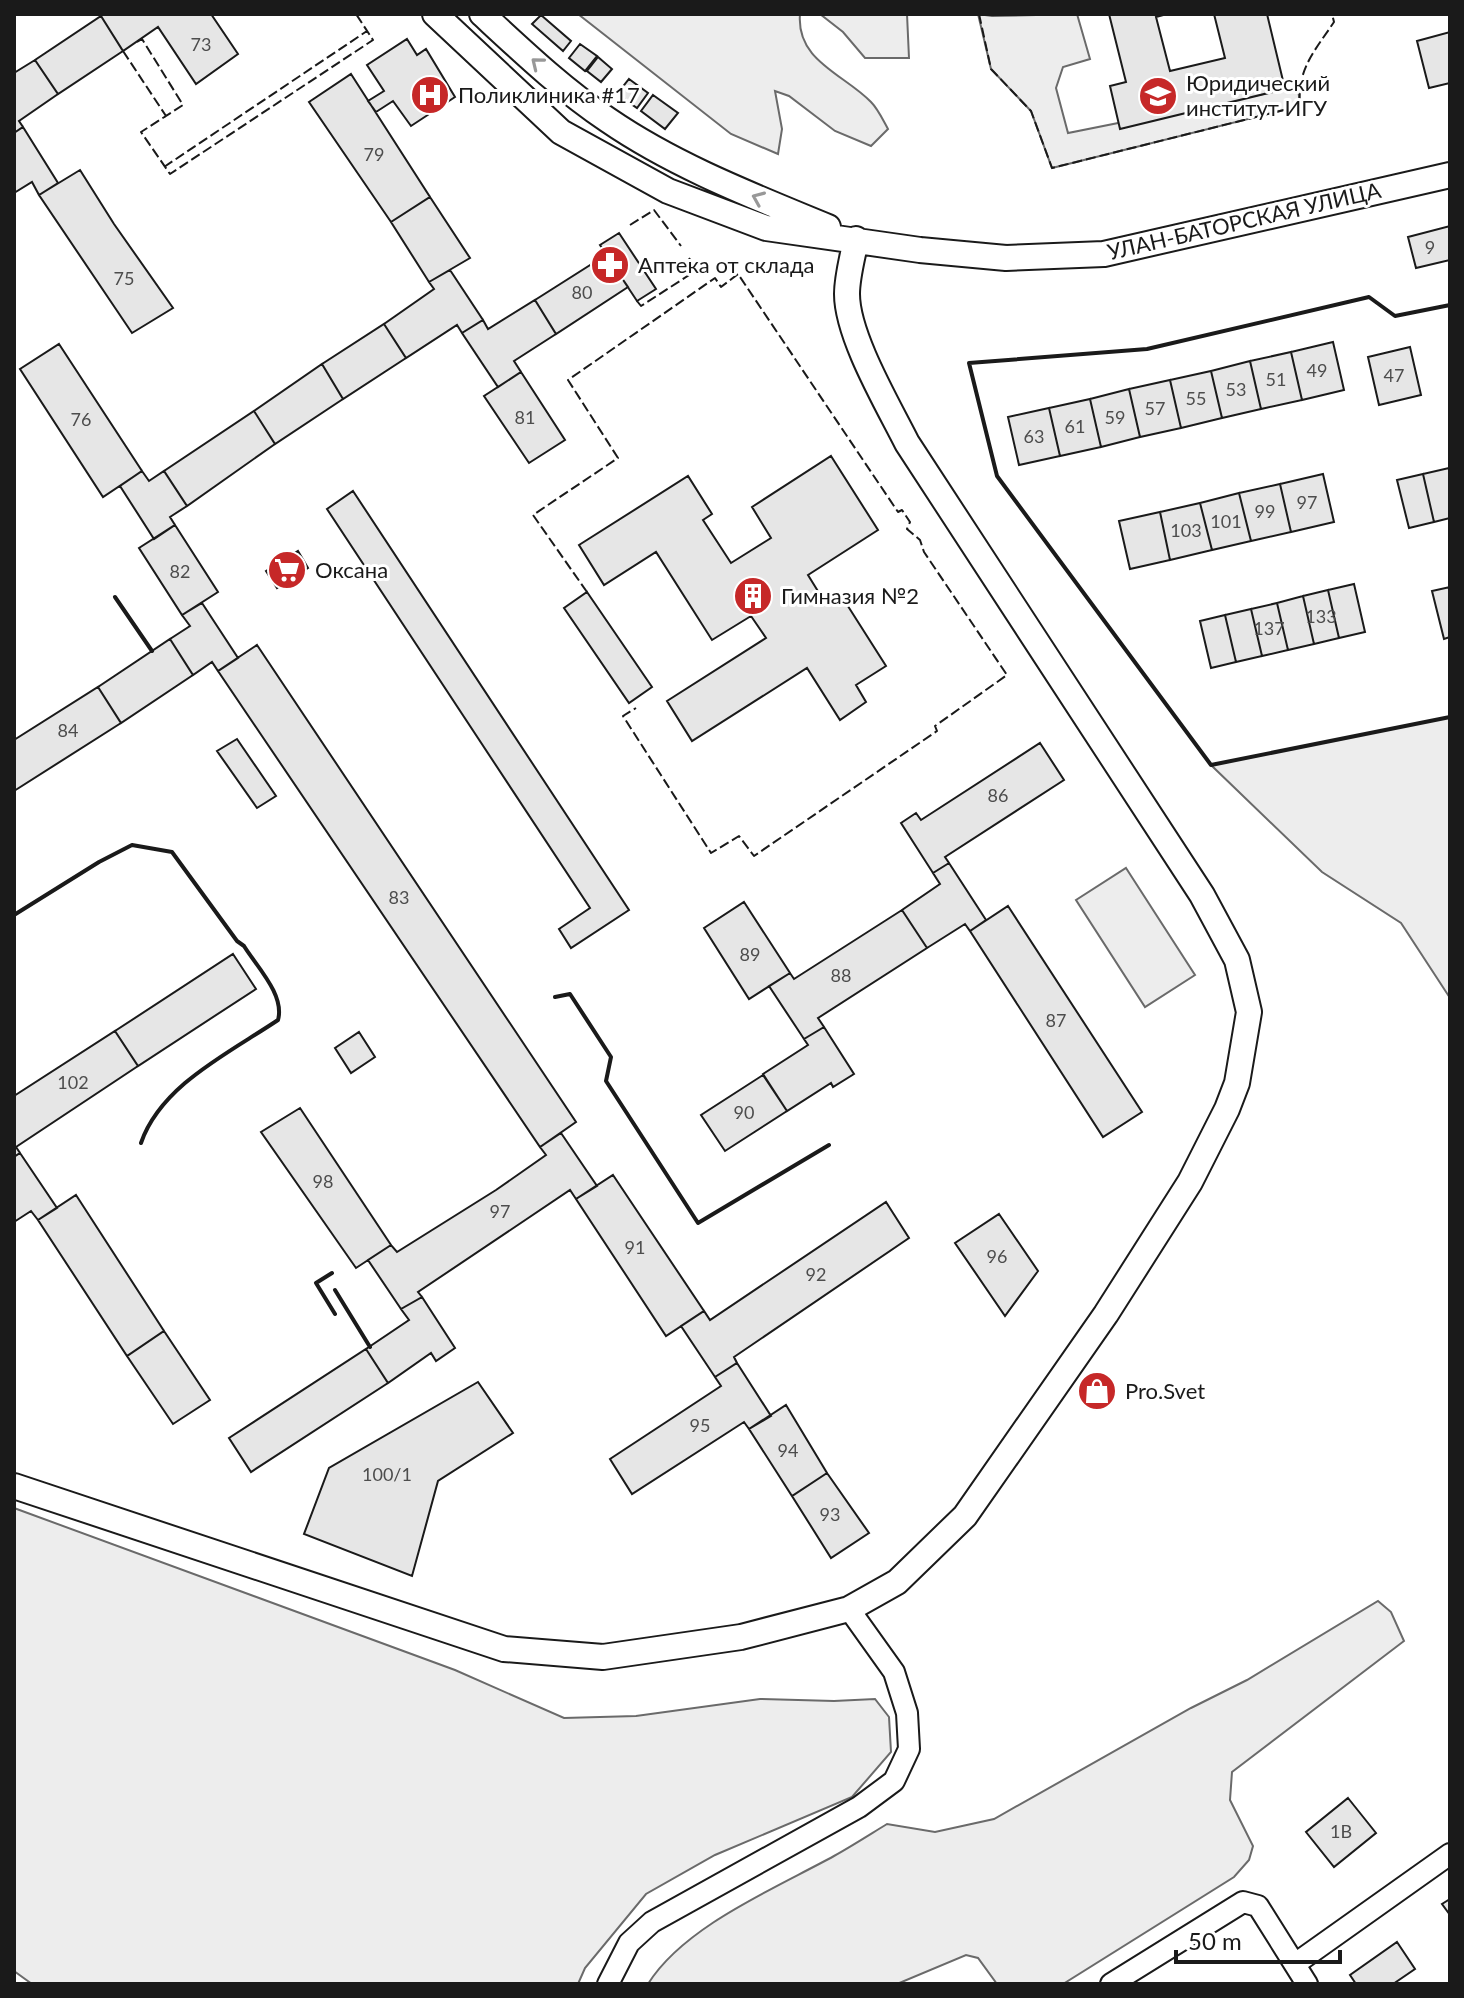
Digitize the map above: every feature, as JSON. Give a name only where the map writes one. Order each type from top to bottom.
[{"type":"street","name":"УЛАН-БАТОРСКАЯ УЛИЦА","points":[[435,14],[561,132],[668,191],[766,228],[920,250],[1006,258],[1104,254],[1450,175]]},
{"type":"street","points":[[14,1486],[504,1649],[603,1657],[741,1637],[849,1609],[897,1582],[965,1516],[1098,1326],[1190,1182],[1237,1083],[1249,1012],[1237,960],[1202,895],[907,443],[871,374],[850,315],[847,294],[856,239],[707,176],[608,120],[518,48],[482,14]]},
{"type":"street","points":[[608,1984],[629,1943],[652,1922],[859,1807],[894,1781],[909,1749],[907,1713],[894,1672],[849,1609]]},
{"type":"street","points":[[1295,1964],[1450,1854]]},
{"type":"street","points":[[1111,1984],[1243,1902],[1258,1906],[1307,1984]]},
{"type":"shaded area","points":[[578,14],[800,14],[801,30],[814,55],[871,102],[888,129],[871,146],[835,131],[789,96],[775,91],[782,129],[778,154],[731,134]]},
{"type":"shaded area","points":[[820,14],[907,14],[909,58],[865,58],[843,32]]},
{"type":"shaded area","points":[[978,14],[1077,14],[1090,59],[1063,67],[1056,88],[1068,133],[1298,87],[1300,106],[1052,168],[1031,111],[991,69]]},
{"type":"shaded area","points":[[1450,717],[1450,998],[1401,923],[1322,872],[1211,765]]},
{"type":"shaded area","points":[[1126,868],[1195,975],[1145,1007],[1076,900]]},
{"type":"shaded area","points":[[14,1508],[455,1670],[564,1718],[636,1716],[760,1699],[875,1699],[889,1717],[891,1752],[852,1797],[715,1855],[646,1894],[585,1968],[578,1984],[32,1984],[14,1971]]},
{"type":"shaded area","points":[[1378,1601],[1391,1612],[1404,1641],[1232,1772],[1230,1800],[1253,1846],[1249,1860],[1234,1877],[1063,1984],[997,1984],[978,1958],[966,1955],[897,1984],[648,1984],[664,1963],[707,1926],[887,1824],[935,1832],[994,1819],[1191,1708],[1247,1680]]},
{"type":"building","points":[[211,14],[238,54],[196,84],[158,27],[123,51],[101,16]]},
{"type":"building","name":"Юридический институт ИГУ","points":[[1109,14],[1167,14],[1156,17],[1170,71],[1225,58],[1214,14],[1267,14],[1285,89],[1120,129],[1110,86],[1126,82]]},
{"type":"building","points":[[541,15],[571,41],[563,51],[532,24]]},
{"type":"building","points":[[101,16],[123,51],[58,94],[35,60]]},
{"type":"building","points":[[1450,32],[1450,83],[1429,88],[1417,41]]},
{"type":"building","points":[[407,39],[417,55],[426,49],[455,97],[411,126],[393,101],[376,112],[368,101],[384,91],[367,65]]},
{"type":"building","points":[[580,44],[597,56],[585,71],[569,58]]},
{"type":"building","points":[[598,57],[612,69],[601,82],[587,71]]},
{"type":"building","points":[[35,60],[58,94],[19,121],[23,127],[14,133],[14,73]]},
{"type":"building","points":[[351,74],[430,197],[391,222],[309,102]]},
{"type":"building","points":[[629,79],[648,93],[637,108],[617,94]]},
{"type":"building","points":[[653,95],[678,113],[665,129],[641,111]]},
{"type":"building","points":[[23,127],[58,183],[39,195],[32,182],[14,193],[14,133]]},
{"type":"building","points":[[80,170],[173,308],[132,333],[39,195]]},
{"type":"building","points":[[430,197],[470,258],[429,282],[391,222]]},
{"type":"building","points":[[1450,226],[1450,260],[1416,268],[1408,237]]},
{"type":"building","points":[[619,233],[656,289],[637,301],[600,245]]},
{"type":"building","points":[[606,255],[628,287],[556,334],[535,300]]},
{"type":"building","points":[[450,270],[483,320],[462,333],[457,325],[406,358],[384,324],[434,289],[429,282]]},
{"type":"building","points":[[535,300],[556,334],[514,361],[521,372],[498,387],[462,333],[483,320],[488,329]]},
{"type":"building","points":[[384,324],[406,358],[343,399],[322,364]]},
{"type":"building","points":[[1333,342],[1344,390],[1302,400],[1291,352]]},
{"type":"building","points":[[59,344],[142,471],[103,497],[20,369]]},
{"type":"building","points":[[1410,347],[1421,395],[1379,405],[1368,357]]},
{"type":"building","points":[[1291,352],[1302,400],[1261,409],[1250,361]]},
{"type":"building","points":[[1250,361],[1261,409],[1222,418],[1211,371]]},
{"type":"building","points":[[322,364],[343,399],[275,444],[254,411]]},
{"type":"building","points":[[1211,371],[1222,418],[1181,428],[1170,380]]},
{"type":"building","points":[[521,372],[565,440],[529,463],[484,396]]},
{"type":"building","points":[[1170,380],[1181,428],[1140,437],[1129,389]]},
{"type":"building","points":[[1129,389],[1140,437],[1101,447],[1090,399]]},
{"type":"building","points":[[1090,399],[1101,447],[1060,456],[1049,408]]},
{"type":"building","points":[[1049,408],[1060,456],[1019,465],[1008,417]]},
{"type":"building","points":[[254,411],[275,444],[187,506],[164,471]]},
{"type":"building","name":"Гимназия №2","points":[[831,456],[878,530],[808,575],[824,601],[839,592],[886,666],[856,685],[866,702],[840,720],[807,668],[692,741],[667,701],[766,638],[751,616],[712,640],[656,552],[604,585],[579,545],[688,476],[712,514],[703,520],[731,563],[771,538],[752,507]]},
{"type":"building","points":[[1449,468],[1450,518],[1434,522],[1423,474]]},
{"type":"building","points":[[142,471],[149,481],[164,471],[187,506],[170,517],[175,525],[154,539],[120,486]]},
{"type":"building","points":[[1323,474],[1334,522],[1291,532],[1280,484]]},
{"type":"building","points":[[1423,474],[1434,522],[1409,528],[1397,480]]},
{"type":"building","points":[[1280,484],[1291,532],[1251,541],[1239,493]]},
{"type":"building","points":[[353,491],[629,910],[571,948],[559,929],[590,908],[327,509]]},
{"type":"building","points":[[1239,493],[1251,541],[1212,550],[1200,503]]},
{"type":"building","points":[[1200,503],[1212,550],[1170,560],[1160,512]]},
{"type":"building","points":[[1160,512],[1170,560],[1130,569],[1119,521]]},
{"type":"building","points":[[175,525],[218,592],[182,615],[139,548]]},
{"type":"building","name":"Оксана","points":[[298,551],[308,568],[277,588],[266,571]]},
{"type":"building","points":[[1354,584],[1365,632],[1339,638],[1328,590]]},
{"type":"building","points":[[1450,587],[1450,637],[1444,639],[1432,591]]},
{"type":"building","points":[[1328,590],[1339,638],[1314,644],[1303,596]]},
{"type":"building","points":[[587,592],[652,687],[629,703],[564,608]]},
{"type":"building","points":[[1303,596],[1314,644],[1288,650],[1277,603]]},
{"type":"building","points":[[202,603],[238,658],[218,671],[212,662],[193,675],[170,639],[190,626],[182,615]]},
{"type":"building","points":[[1277,603],[1288,650],[1262,656],[1251,609]]},
{"type":"building","points":[[1251,609],[1262,656],[1236,662],[1225,615]]},
{"type":"building","points":[[1225,615],[1236,662],[1211,668],[1200,621]]},
{"type":"building","points":[[170,639],[193,675],[121,723],[98,687]]},
{"type":"building","points":[[257,645],[576,1122],[540,1147],[218,671]]},
{"type":"building","points":[[98,687],[121,723],[14,791],[14,740]]},
{"type":"building","points":[[237,739],[276,796],[257,808],[217,751]]},
{"type":"building","points":[[1040,743],[1064,780],[945,857],[949,863],[933,873],[901,823],[916,813],[921,820]]},
{"type":"building","points":[[949,863],[986,920],[970,931],[965,924],[927,948],[902,910],[940,884],[933,873]]},
{"type":"building","points":[[744,902],[790,973],[749,999],[704,928]]},
{"type":"building","points":[[1008,906],[1142,1112],[1103,1137],[970,931]]},
{"type":"building","points":[[902,910],[927,948],[818,1018],[824,1027],[804,1039],[769,986],[790,973],[794,979]]},
{"type":"building","points":[[233,954],[256,989],[138,1066],[115,1031]]},
{"type":"building","points":[[824,1027],[854,1074],[833,1087],[831,1083],[787,1111],[763,1074],[808,1045],[804,1039]]},
{"type":"building","points":[[115,1031],[138,1066],[16,1147],[20,1153],[14,1157],[14,1096]]},
{"type":"building","points":[[359,1032],[375,1057],[351,1073],[335,1048]]},
{"type":"building","points":[[763,1075],[787,1111],[725,1151],[701,1115]]},
{"type":"building","points":[[300,1108],[391,1245],[356,1268],[261,1132]]},
{"type":"building","points":[[561,1133],[597,1186],[576,1199],[570,1190],[418,1292],[422,1297],[401,1309],[368,1260],[391,1245],[397,1252],[496,1190],[546,1155],[540,1147]]},
{"type":"building","points":[[20,1153],[57,1208],[38,1220],[31,1211],[14,1222],[14,1157]]},
{"type":"building","points":[[613,1175],[704,1311],[666,1336],[576,1199]]},
{"type":"building","points":[[76,1195],[164,1331],[127,1356],[38,1220]]},
{"type":"building","points":[[886,1202],[909,1238],[734,1357],[737,1363],[715,1377],[681,1326],[704,1311],[710,1320]]},
{"type":"building","points":[[999,1214],[1038,1271],[1005,1316],[955,1243]]},
{"type":"building","points":[[422,1297],[455,1348],[436,1361],[431,1353],[388,1383],[366,1349],[409,1320],[401,1309]]},
{"type":"building","points":[[164,1331],[210,1400],[173,1424],[127,1356]]},
{"type":"building","points":[[366,1349],[388,1383],[251,1472],[229,1438]]},
{"type":"building","points":[[737,1363],[771,1416],[749,1429],[744,1422],[632,1494],[610,1459],[721,1386],[715,1377]]},
{"type":"building","points":[[1098,1378],[1111,1388],[1095,1409],[1082,1398]]},
{"type":"building","points":[[478,1382],[513,1433],[438,1481],[412,1576],[304,1534],[329,1468]]},
{"type":"building","points":[[786,1405],[827,1473],[792,1496],[749,1429]]},
{"type":"building","points":[[827,1473],[869,1533],[831,1558],[792,1496]]},
{"type":"building","points":[[1348,1798],[1376,1833],[1334,1867],[1306,1832]]},
{"type":"building","points":[[1450,1899],[1450,1915],[1442,1904]]},
{"type":"building","points":[[1397,1942],[1415,1969],[1393,1984],[1356,1984],[1350,1975]]},
{"type":"fence","points":[[137,42],[142,39],[183,105],[141,132],[170,174],[373,40],[356,14]]},
{"type":"fence","points":[[979,14],[991,69],[1031,111],[1052,168],[1300,106],[1304,71],[1334,22],[1332,14]]},
{"type":"fence","points":[[164,167],[367,31]]},
{"type":"fence","points":[[123,51],[166,116],[163,118]]},
{"type":"fence","points":[[630,225],[654,210],[681,246]]},
{"type":"fence","points":[[637,301],[641,306],[697,270],[689,258]]},
{"type":"fence","points":[[587,592],[533,515],[618,458],[568,380],[715,278],[721,287],[738,274],[898,512],[902,510],[910,522],[907,529],[920,540],[924,552],[1007,675],[935,726],[937,731],[754,856],[739,836],[711,853],[623,716],[636,708]]},
{"type":"wall","points":[[1450,305],[1395,316],[1369,297],[1147,349],[969,363],[997,476],[1211,765],[1450,717]]},
{"type":"wall","points":[[115,597],[152,651]]},
{"type":"wall","points":[[14,915],[132,845],[172,852],[237,941],[244,946],[274,991],[278,1020],[218,1058],[180,1087],[151,1122],[141,1143]]},
{"type":"wall","points":[[555,997],[570,994],[611,1057],[606,1081],[698,1223],[829,1145]]},
{"type":"wall","points":[[332,1273],[316,1283],[335,1314]]},
{"type":"wall","points":[[335,1290],[370,1347]]},
{"type":"place","name":"Поликлиника #17","points":[[430,95]]},
{"type":"place","name":"Юридический институт ИГУ","points":[[1158,96]]},
{"type":"place","name":"Аптека от склада","points":[[610,265]]},
{"type":"place","name":"Оксана","points":[[287,570]]},
{"type":"place","name":"Гимназия №2","points":[[753,596]]},
{"type":"place","name":"Pro.Svet","points":[[1097,1391]]}]
